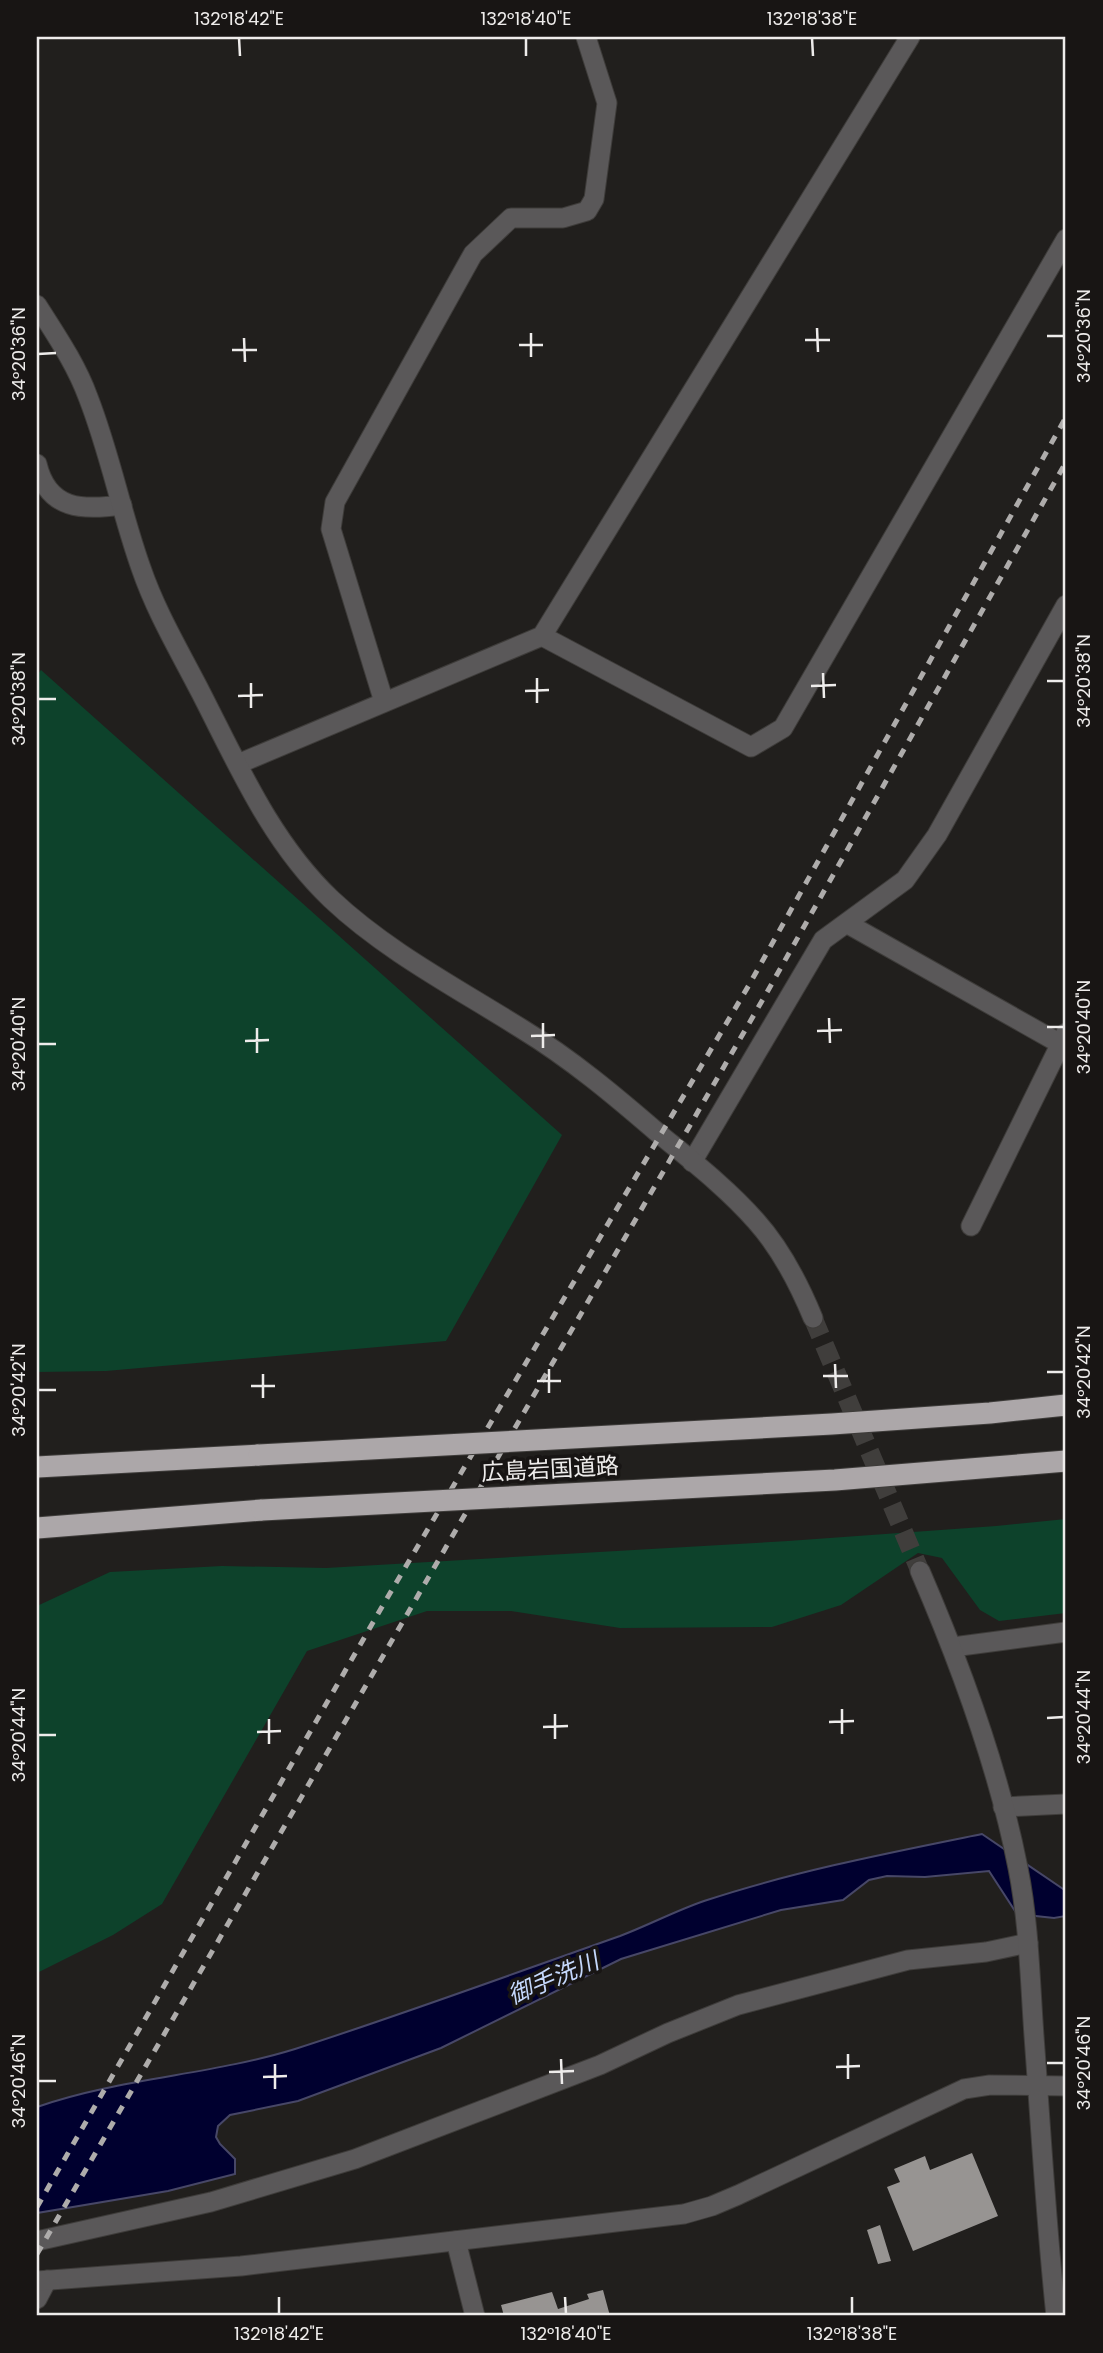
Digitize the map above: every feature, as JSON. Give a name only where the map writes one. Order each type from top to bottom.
[{"type":"highway","name":"広島岩国道路","points":[[37,1467],[832,1424],[1066,1405]]},
{"type":"highway","name":"広島岩国道路","points":[[37,1528],[262,1510],[821,1481],[1066,1461]]},
{"type":"street","points":[[384,702],[331,529],[335,502],[473,254],[511,218],[563,218],[587,211],[594,199],[607,103],[587,37]]},
{"type":"street","points":[[238,764],[542,636],[910,37]]},
{"type":"street","points":[[542,636],[751,747],[783,728],[1066,239]]},
{"type":"street","points":[[37,305],[63,345],[88,395],[149,592],[275,832],[301,867],[330,898],[362,926],[397,951],[558,1052],[692,1161],[757,1223],[784,1259],[813,1318]]},
{"type":"street","points":[[37,464],[49,492],[68,506],[92,509],[122,506]]},
{"type":"street","points":[[692,1161],[823,940],[905,880],[937,835],[1066,605]]},
{"type":"street","points":[[848,924],[1064,1041],[971,1226]]},
{"type":"street","points":[[920,1571],[953,1647],[988,1753],[1018,1867],[1028,1944],[1056,2316]]},
{"type":"street","points":[[953,1647],[1066,1632]]},
{"type":"street","points":[[1003,1807],[1066,1804]]},
{"type":"street","points":[[37,2241],[211,2202],[355,2159],[600,2065],[668,2033],[738,2005],[908,1960],[986,1952],[1028,1944]]},
{"type":"street","points":[[37,2299],[42,2281],[241,2266],[656,2219],[712,2206],[964,2090],[990,2085],[1066,2085]]},
{"type":"street","points":[[456,2241],[475,2316]]},
{"type":"green space","points":[[41,670],[562,1135],[446,1341],[106,1371],[37,1372],[37,675]]},
{"type":"green space","points":[[1066,1519],[1066,1613],[999,1621],[980,1610],[942,1558],[918,1553],[841,1605],[772,1627],[620,1628],[511,1611],[427,1611],[307,1651],[162,1904],[113,1935],[37,1973],[37,1606],[110,1572],[222,1566],[326,1568],[788,1541]]},
{"type":"water","name":"御手洗川","points":[[982,1834],[1066,1891],[1066,1916],[1054,1918],[1017,1914],[989,1871],[925,1877],[887,1876],[869,1880],[843,1900],[781,1910],[621,1959],[441,2048],[298,2101],[230,2115],[218,2126],[216,2137],[235,2159],[235,2174],[168,2191],[37,2213],[37,2107],[101,2089],[231,2065],[295,2049],[620,1936],[693,1905],[738,1890],[842,1863]]},
{"type":"building","points":[[972,2153],[998,2216],[913,2251],[887,2187],[900,2182],[894,2169],[925,2156],[930,2170]]},
{"type":"building","points":[[880,2225],[891,2261],[878,2264],[867,2230]]},
{"type":"building","points":[[603,2290],[610,2316],[504,2316],[501,2305],[552,2292],[558,2309],[589,2299],[587,2294]]},
{"type":"tunnel","points":[[813,1318],[920,1571]]},
{"type":"railway","points":[[37,2207],[383,1605],[749,985],[1066,417]]},
{"type":"railway","points":[[37,2254],[766,994],[1066,462]]}]
